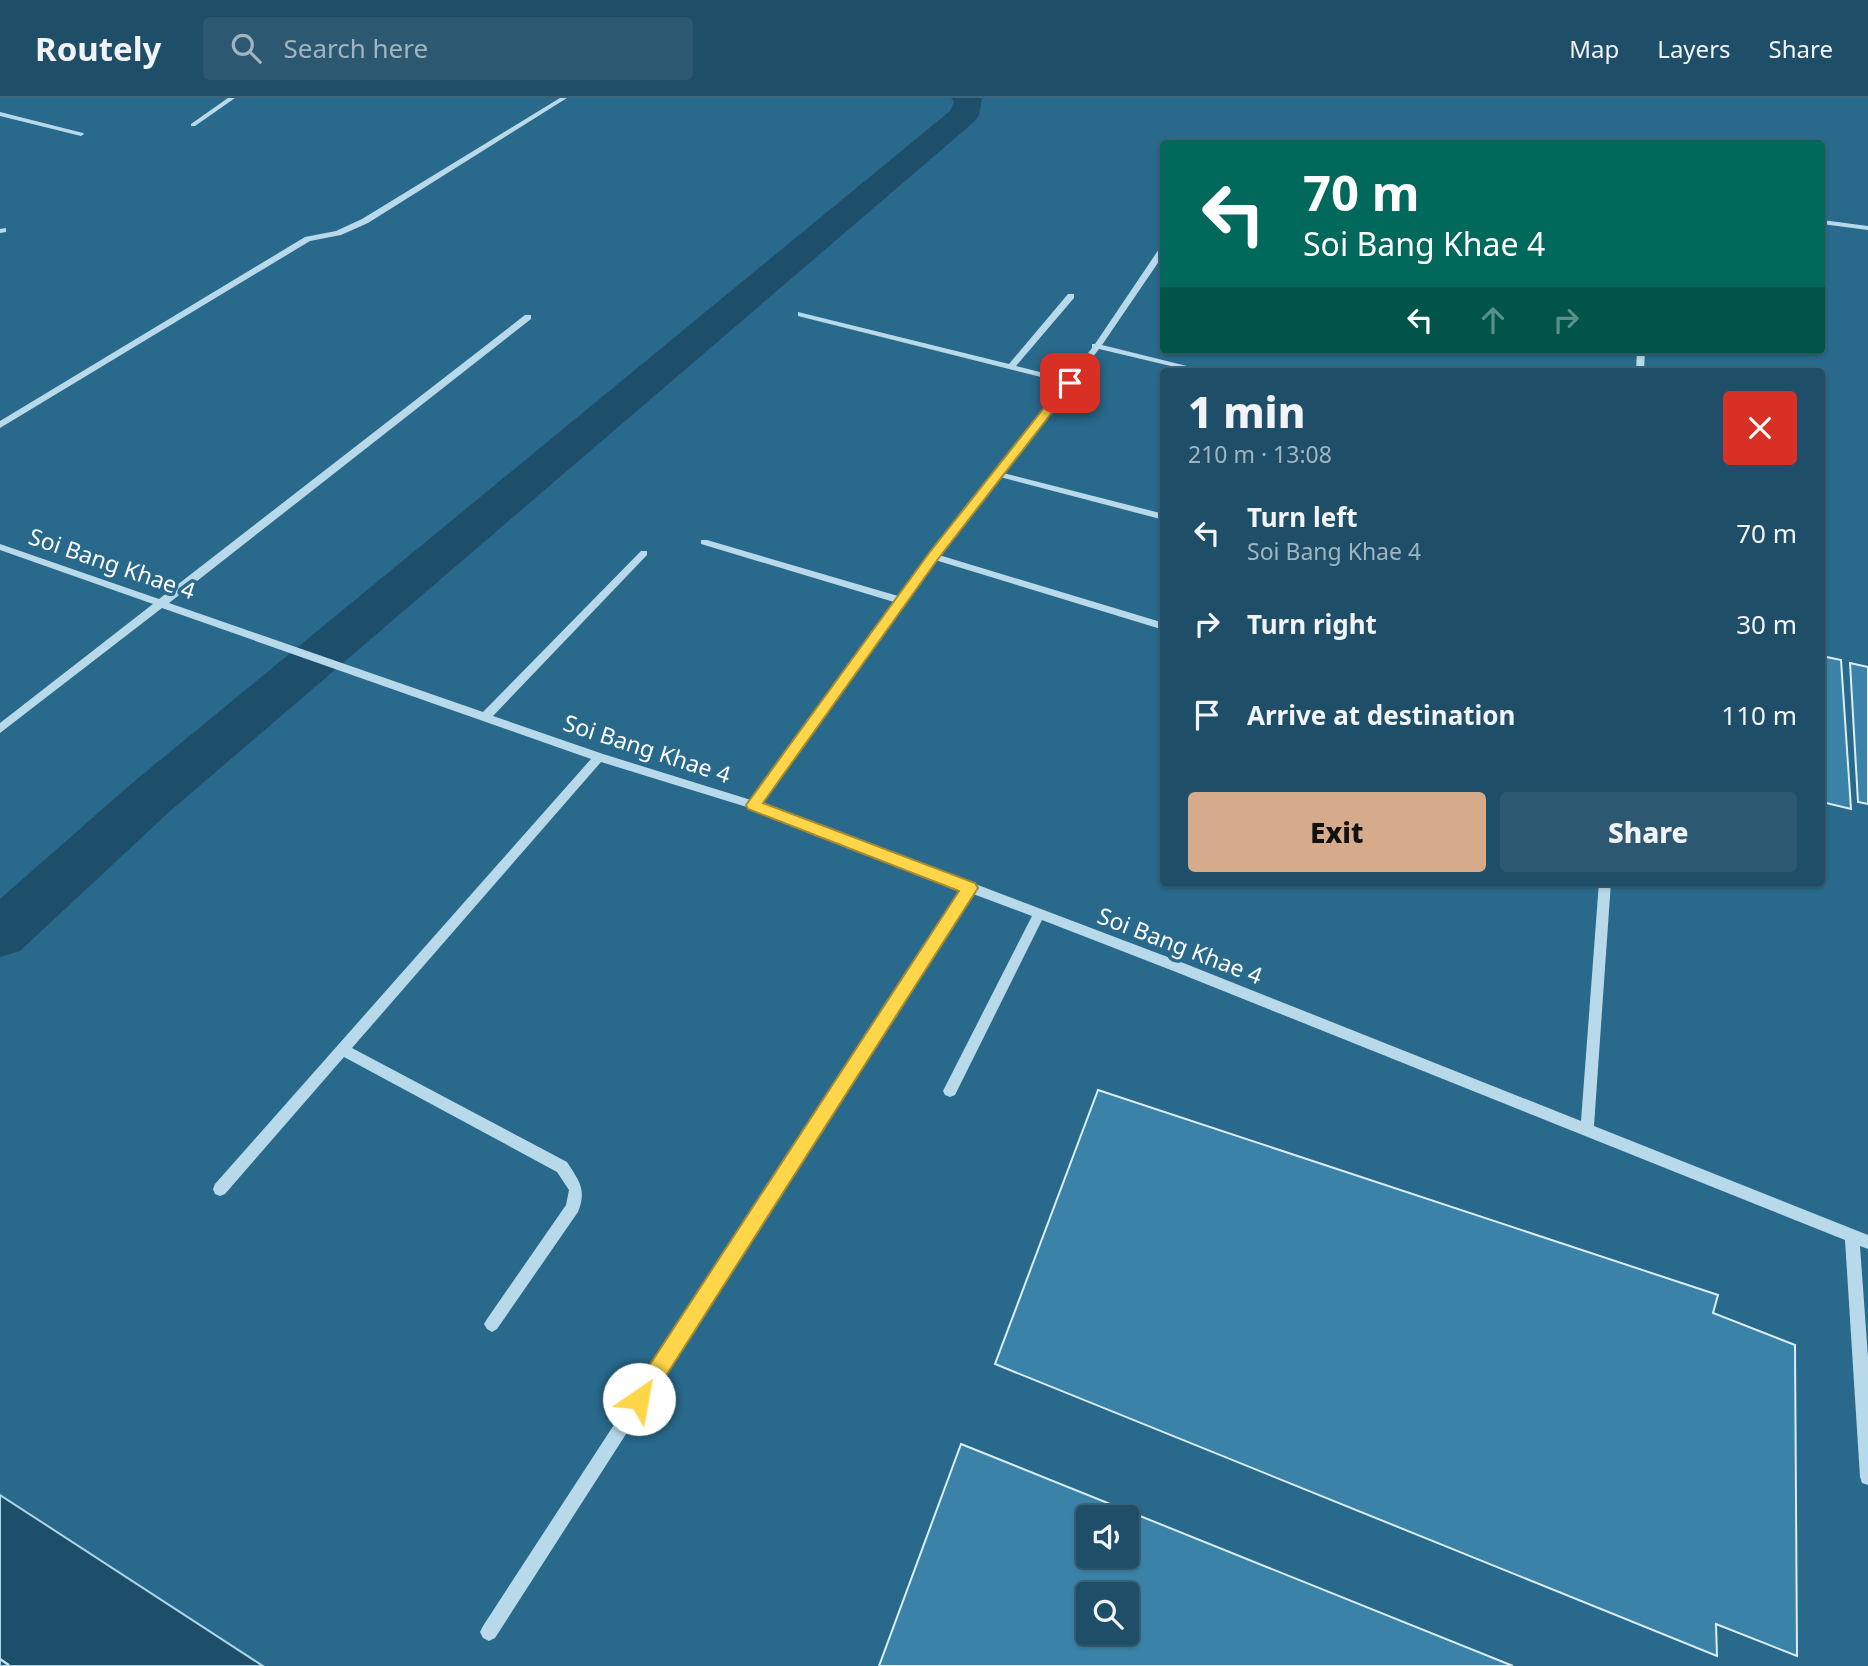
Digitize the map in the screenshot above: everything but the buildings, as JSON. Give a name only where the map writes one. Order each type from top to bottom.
[{"type":"street","points":[[193,125],[232,98]]},
{"type":"street","points":[[0,425],[308,239],[338,233],[365,221],[564,98]]},
{"type":"street","points":[[0,114],[81,134]]},
{"type":"street","points":[[1825,222],[1868,228]]},
{"type":"street","points":[[754,805],[933,556],[1070,383],[1160,255]]},
{"type":"street","points":[[1011,368],[1071,296]]},
{"type":"street","points":[[801,314],[1070,383]]},
{"type":"street","points":[[0,729],[158,603],[528,317]]},
{"type":"street","points":[[1096,346],[1190,368]]},
{"type":"street","points":[[998,474],[1160,516]]},
{"type":"street","points":[[704,542],[902,601]]},
{"type":"street","name":"Soi Bang Khae 4","points":[[0,547],[485,718],[754,805],[1038,914],[1868,1242]]},
{"type":"street","points":[[485,718],[644,553]]},
{"type":"street","points":[[933,556],[1160,626]]},
{"type":"street","points":[[220,1189],[599,757]]},
{"type":"street","points":[[1587,1131],[1605,886]]},
{"type":"street","points":[[489,1632],[970,888]]},
{"type":"street","points":[[950,1091],[1038,914]]},
{"type":"street","points":[[342,1049],[562,1167],[576,1189],[573,1207],[492,1324]]},
{"type":"street","points":[[1852,1235],[1868,1477]]},
{"type":"water","points":[[0,1495],[263,1666],[0,1666]]},
{"type":"waterway","points":[[0,934],[150,798],[964,115],[969,100],[966,98]]},
{"type":"ferry route","points":[[0,1659],[10,1666]]},
{"type":"route","points":[[639,1399],[970,888],[754,805],[933,556],[1070,383]]}]
